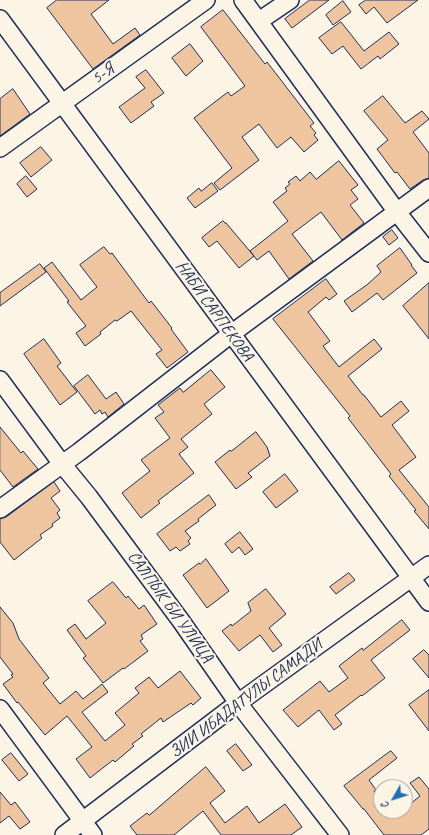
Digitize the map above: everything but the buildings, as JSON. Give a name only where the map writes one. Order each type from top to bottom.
[{"type":"street","name":"5-Я","points":[[0,148],[206,0]]},
{"type":"street","points":[[243,0],[397,212],[429,253]]},
{"type":"street","points":[[259,22],[290,0]]},
{"type":"street","name":"НАБИ САРПЕКОВА","points":[[0,19],[429,602]]},
{"type":"street","points":[[0,509],[62,464],[231,334],[429,188]]},
{"type":"street","name":"САЛПЫК БИ УЛИЦА","points":[[0,380],[181,621],[238,703],[340,835]]},
{"type":"street","name":"ЗИИ ИБАДАТУЛЫ САМАДИ","points":[[64,835],[238,703],[429,565]]},
{"type":"street","points":[[0,710],[93,835]]}]
